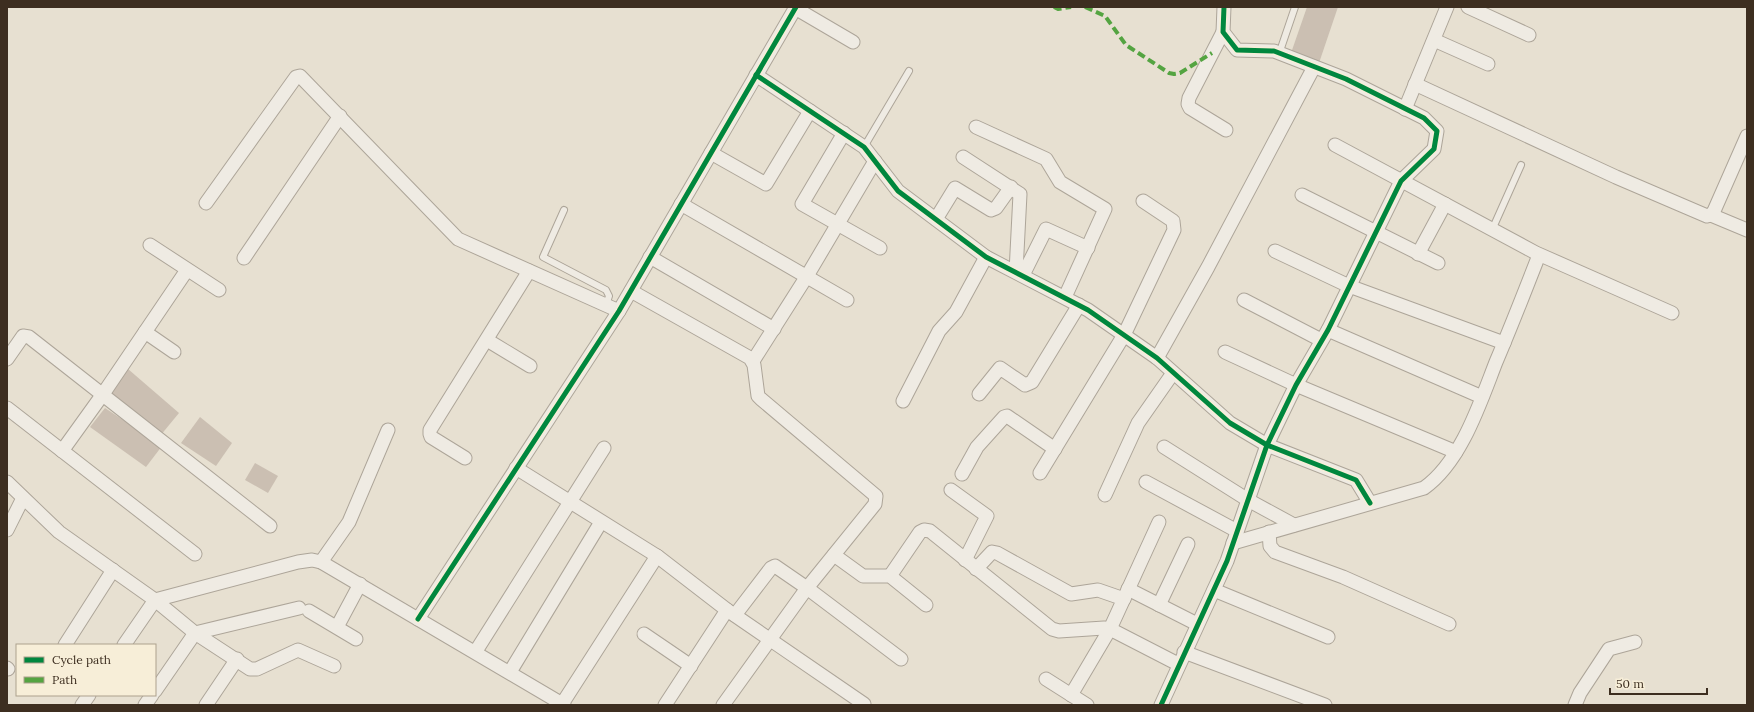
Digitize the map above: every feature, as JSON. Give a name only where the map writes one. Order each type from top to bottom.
[{"type":"street","points":[[1224,7],[1223,32],[1189,98],[1188,104],[1190,108],[1226,130]]},
{"type":"street","points":[[1405,109],[1447,7]]},
{"type":"street","points":[[1468,7],[1529,35]]},
{"type":"street","points":[[418,619],[619,311],[795,8],[853,42]]},
{"type":"street","points":[[1161,705],[1178,664],[1214,590],[1236,537],[1267,445],[1296,385],[1325,335],[1401,181],[1434,149],[1437,131],[1424,118],[1346,79],[1274,52],[1237,50],[1223,32]]},
{"type":"street","points":[[1434,40],[1488,64]]},
{"type":"street","points":[[1157,358],[1208,267],[1314,67]]},
{"type":"street","points":[[756,75],[864,147],[898,191],[986,257],[1079,305],[1124,335],[1157,358],[1224,419],[1267,445],[1356,480],[1370,503]]},
{"type":"street","points":[[206,203],[296,78],[300,76],[304,78],[454,235],[468,244],[619,311]]},
{"type":"street","points":[[1415,84],[1623,180],[1707,216],[1711,215],[1747,230]]},
{"type":"street","points":[[711,153],[766,184],[810,111]]},
{"type":"street","points":[[244,258],[340,116]]},
{"type":"street","points":[[976,127],[1046,159],[1060,182],[1103,206],[1105,212],[1064,297]]},
{"type":"street","points":[[844,133],[802,204],[880,248]]},
{"type":"street","points":[[1711,215],[1747,136]]},
{"type":"street","points":[[1335,145],[1540,255],[1672,313]]},
{"type":"street","points":[[963,157],[1020,194],[1020,274]]},
{"type":"street","points":[[722,705],[807,588],[875,504],[876,496],[761,399],[757,391],[753,361],[807,276],[875,160]]},
{"type":"street","points":[[936,219],[956,188],[991,210],[996,208],[1011,187]]},
{"type":"street","points":[[1302,195],[1438,263]]},
{"type":"street","points":[[1040,473],[1124,335],[1174,230],[1173,221],[1143,201]]},
{"type":"street","points":[[681,204],[847,300]]},
{"type":"street","points":[[1418,254],[1445,204]]},
{"type":"street","points":[[1020,274],[1046,229],[1088,248]]},
{"type":"street","points":[[150,245],[219,290]]},
{"type":"street","points":[[1275,251],[1349,286],[1504,343]]},
{"type":"street","points":[[1146,482],[1236,537],[1269,532],[1424,488],[1436,478],[1456,452],[1482,397],[1540,255]]},
{"type":"street","points":[[650,257],[774,329]]},
{"type":"street","points":[[903,401],[941,327],[956,312],[986,257]]},
{"type":"street","points":[[62,451],[103,394],[187,270]]},
{"type":"street","points":[[465,458],[431,437],[430,434],[529,272]]},
{"type":"street","points":[[631,291],[753,361]]},
{"type":"street","points":[[1244,300],[1325,335],[1482,397]]},
{"type":"street","points":[[979,394],[1000,368],[1025,385],[1032,382],[1079,305]]},
{"type":"street","points":[[145,332],[174,352]]},
{"type":"street","points":[[7,359],[23,336],[29,338],[103,394],[270,526]]},
{"type":"street","points":[[487,340],[530,366]]},
{"type":"street","points":[[1225,352],[1296,385],[1456,452]]},
{"type":"street","points":[[1105,495],[1138,423],[1173,373]]},
{"type":"street","points":[[7,408],[195,554]]},
{"type":"street","points":[[962,474],[977,447],[1004,417],[1007,416],[1055,449]]},
{"type":"street","points":[[321,562],[349,522],[388,430]]},
{"type":"street","points":[[1164,447],[1248,500],[1294,525]]},
{"type":"street","points":[[476,651],[604,448]]},
{"type":"street","points":[[516,468],[656,556],[731,613],[770,638],[864,704]]},
{"type":"street","points":[[7,482],[54,528],[155,600],[196,633],[253,670],[298,650],[334,666]]},
{"type":"street","points":[[950,490],[987,516],[965,560]]},
{"type":"street","points":[[7,530],[23,498]]},
{"type":"street","points":[[510,672],[601,522]]},
{"type":"street","points":[[1071,695],[1110,629],[1159,522]]},
{"type":"street","points":[[890,576],[920,532],[924,530],[930,532],[1052,629],[1059,631],[1104,628],[1110,629],[1178,664]]},
{"type":"street","points":[[1269,532],[1270,546],[1276,552],[1343,577],[1449,624]]},
{"type":"street","points":[[1159,605],[1188,544]]},
{"type":"street","points":[[976,569],[988,555],[992,552],[997,553],[1070,594],[1098,590],[1126,594],[1159,605],[1197,624]]},
{"type":"street","points":[[834,555],[863,576],[890,576],[926,605]]},
{"type":"street","points":[[125,644],[155,600],[298,562],[312,560],[321,562],[360,584],[418,619],[476,651],[563,704],[656,556]]},
{"type":"street","points":[[665,705],[691,666],[731,613],[772,566],[807,588],[901,659]]},
{"type":"street","points":[[66,644],[113,570]]},
{"type":"street","points":[[337,627],[360,584]]},
{"type":"street","points":[[1214,590],[1328,637]]},
{"type":"street","points":[[156,690],[196,633],[304,610],[337,627],[356,639]]},
{"type":"street","points":[[644,634],[691,666]]},
{"type":"street","points":[[1575,705],[1580,693],[1609,649],[1635,642]]},
{"type":"street","points":[[1184,652],[1325,705]]},
{"type":"street","points":[[206,705],[237,659]]},
{"type":"street","points":[[1046,679],[1087,705]]},
{"type":"street","points":[[82,705],[88,696]]},
{"type":"street","points":[[145,705],[151,696]]},
{"type":"lane","points":[[1279,54],[1295,7]]},
{"type":"lane","points":[[864,147],[909,71]]},
{"type":"lane","points":[[1492,230],[1521,165]]},
{"type":"lane","points":[[564,210],[543,257],[606,290],[609,296],[606,305]]},
{"type":"building","points":[[1307,7],[1338,7],[1319,63],[1291,53]]},
{"type":"building","points":[[128,369],[179,413],[160,436],[109,392]]},
{"type":"building","points":[[105,408],[162,446],[146,467],[90,427]]},
{"type":"building","points":[[200,417],[232,443],[216,466],[181,443]]},
{"type":"building","points":[[255,463],[278,476],[268,493],[245,480]]},
{"type":"marked path","points":[[1054,7],[1058,9],[1071,7]]},
{"type":"marked path","points":[[1085,7],[1105,16],[1126,45],[1169,73],[1180,73],[1212,53]]},
{"type":"cycle path","points":[[418,619],[619,311],[796,7]]},
{"type":"cycle path","points":[[1161,705],[1227,561],[1267,445],[1296,385],[1328,330],[1401,181],[1434,149],[1437,131],[1424,118],[1346,79],[1274,51],[1237,50],[1223,32],[1224,7]]},
{"type":"cycle path","points":[[756,75],[864,147],[898,191],[986,257],[1088,310],[1157,358],[1230,423],[1267,445],[1356,480],[1370,503]]}]
